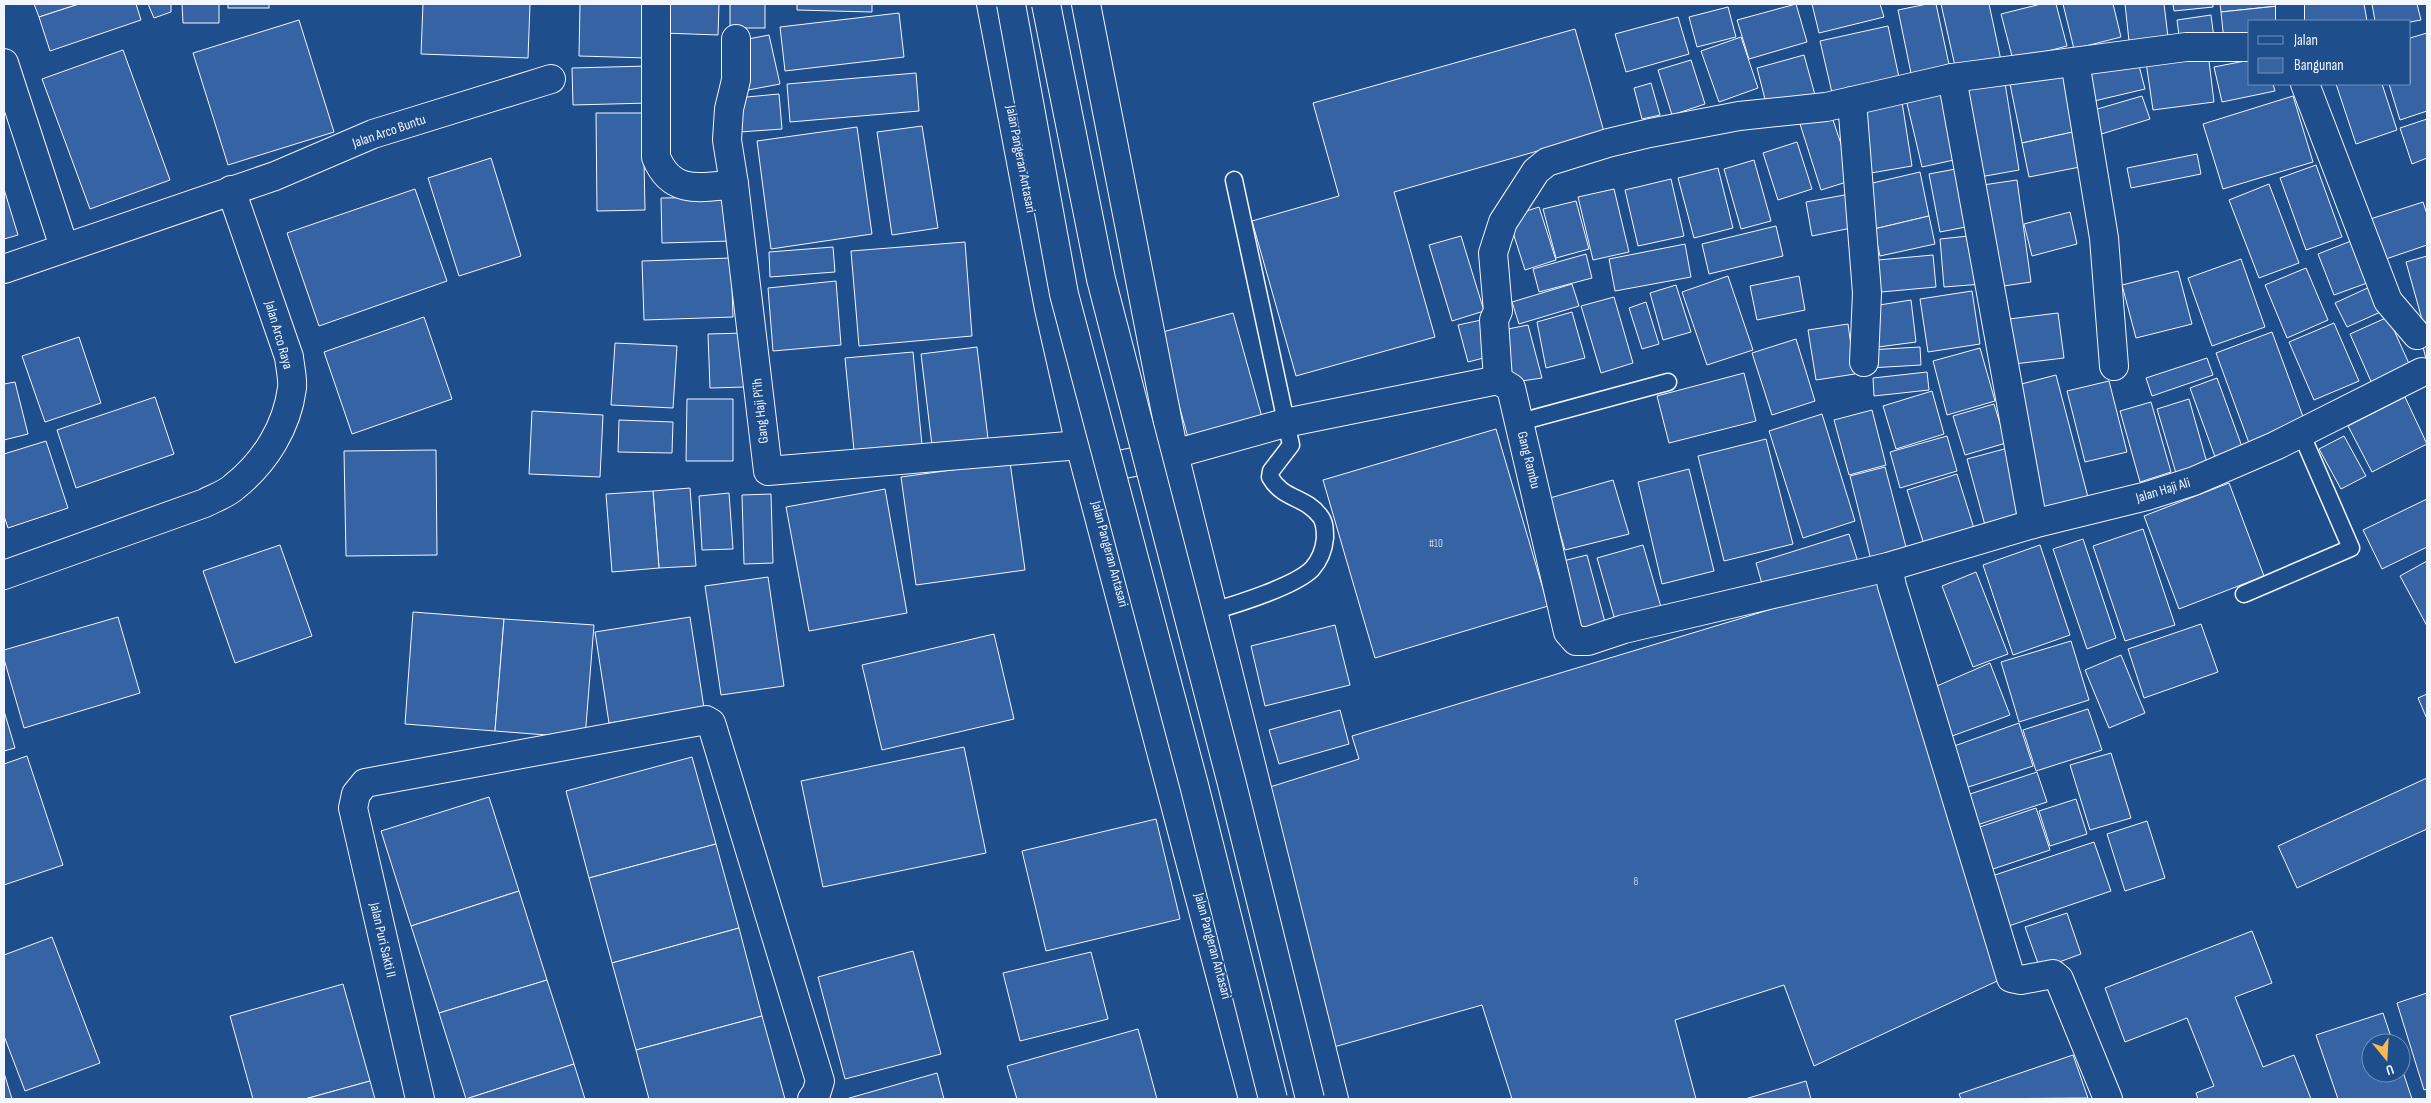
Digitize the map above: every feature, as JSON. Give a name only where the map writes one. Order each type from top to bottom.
[{"type":"street","points":[[656,4],[656,157],[659,166],[677,184],[697,188],[734,184]]},
{"type":"street","name":"Jalan Pangeran Antasari","points":[[991,4],[1049,309],[1080,445],[1253,1099]]},
{"type":"street","points":[[1011,4],[1064,294],[1194,785],[1273,1099]]},
{"type":"street","points":[[1046,4],[1101,279],[1231,780],[1310,1099]]},
{"type":"street","points":[[1086,4],[1174,454],[1334,1099]]},
{"type":"street","points":[[2290,4],[2290,20]]},
{"type":"street","name":"Gang Haji Pi'ih","points":[[736,39],[736,80],[729,109],[727,140],[734,184],[768,471],[1080,445]]},
{"type":"street","points":[[1088,471],[1174,454],[1285,423],[1498,380],[1494,320],[1498,311],[1498,284],[1493,253],[1503,222],[1536,171],[1547,162],[1608,143],[1650,133],[1739,116],[1826,107],[1952,78],[2186,47],[2248,47]]},
{"type":"street","points":[[2075,62],[2104,238],[2114,366]]},
{"type":"street","points":[[4,63],[64,247]]},
{"type":"street","points":[[1952,78],[2032,524]]},
{"type":"street","name":"Jalan Arco Buntu","points":[[231,190],[276,176],[373,134],[551,79]]},
{"type":"street","points":[[2305,85],[2388,301],[2422,334]]},
{"type":"street","points":[[1852,101],[1867,293],[1864,362]]},
{"type":"street","points":[[4,269],[231,190]]},
{"type":"street","name":"Jalan Arco Raya","points":[[4,575],[204,503],[234,488],[261,461],[277,437],[286,415],[292,386],[289,358],[231,190]]},
{"type":"street","name":"Jalan Haji Ali","points":[[1888,567],[2032,524],[2147,496],[2194,481],[2424,381],[2415,344],[2422,334]]},
{"type":"street","name":"Gang Rambu","points":[[1498,380],[1511,388],[1568,632],[1576,641],[1588,641],[1624,629],[1888,567]]},
{"type":"street","points":[[1888,567],[1892,586],[2011,978],[2021,980],[2049,974],[2059,979],[2108,1099]]},
{"type":"street","name":"Jalan Puri Sakti II","points":[[420,1099],[353,808],[356,794],[365,783],[706,720],[711,723],[820,1081],[816,1094],[812,1099]]},
{"type":"lane","points":[[1213,611],[1270,591],[1292,581],[1311,570],[1324,549],[1325,528],[1320,515],[1306,502],[1281,492],[1270,477],[1271,471],[1291,445],[1234,180]]},
{"type":"lane","points":[[1520,422],[1668,382]]},
{"type":"lane","points":[[2244,594],[2351,548],[2302,433]]},
{"type":"building","points":[[34,4],[79,4],[39,17]]},
{"type":"building","points":[[79,4],[136,4],[141,20],[50,51],[39,17]]},
{"type":"building","points":[[148,4],[171,4],[171,12],[154,18]]},
{"type":"building","points":[[182,4],[219,4],[219,23],[183,23]]},
{"type":"building","points":[[228,4],[269,4],[269,8],[228,8]]},
{"type":"building","points":[[423,4],[530,4],[528,58],[421,54]]},
{"type":"building","points":[[580,4],[648,4],[647,58],[579,56]]},
{"type":"building","points":[[664,4],[719,4],[718,35],[663,33]]},
{"type":"building","points":[[730,4],[765,4],[765,28],[730,28]]},
{"type":"building","points":[[797,4],[872,4],[872,12],[797,10]]},
{"type":"building","points":[[1796,4],[1807,42],[1749,59],[1737,20]]},
{"type":"building","points":[[1812,4],[1880,4],[1884,17],[1819,33]]},
{"type":"building","points":[[1936,4],[1950,69],[1912,78],[1898,10]]},
{"type":"building","points":[[1941,4],[1989,4],[2002,65],[1957,75]]},
{"type":"building","points":[[2041,4],[2056,4],[2067,46],[2013,60],[2001,14]]},
{"type":"building","points":[[2063,4],[2113,4],[2121,37],[2074,49]]},
{"type":"building","points":[[2125,4],[2164,4],[2168,37],[2129,41]]},
{"type":"building","points":[[2173,4],[2213,4],[2213,7],[2174,11]]},
{"type":"building","points":[[2220,4],[2278,4],[2278,6],[2221,12]]},
{"type":"building","points":[[2296,4],[2364,4],[2367,20],[2299,20]]},
{"type":"building","points":[[2372,4],[2417,4],[2421,20],[2411,22],[2411,20],[2375,20]]},
{"type":"building","points":[[2278,6],[2280,20],[2248,20],[2248,38],[2224,41],[2221,12]]},
{"type":"building","points":[[1728,7],[1736,37],[1697,47],[1689,17]]},
{"type":"building","points":[[899,13],[904,57],[785,71],[780,27]]},
{"type":"building","points":[[2211,15],[2214,38],[2180,43],[2177,20]]},
{"type":"building","points":[[1678,17],[1689,54],[1626,72],[1615,34]]},
{"type":"building","points":[[299,20],[334,132],[228,165],[193,53]]},
{"type":"building","points":[[1888,26],[1900,82],[1833,97],[1820,41]]},
{"type":"building","points":[[1575,29],[1604,132],[1394,192],[1435,337],[1296,376],[1252,221],[1339,196],[1313,103]]},
{"type":"building","points":[[2427,33],[2427,111],[2400,120],[2389,85],[2411,85],[2411,38]]},
{"type":"building","points":[[769,35],[780,84],[748,90],[738,41]]},
{"type":"building","points":[[1741,37],[1758,88],[1719,102],[1701,51]]},
{"type":"building","points":[[123,50],[170,180],[90,209],[42,79]]},
{"type":"building","points":[[2208,53],[2214,102],[2153,110],[2146,62]]},
{"type":"building","points":[[1804,55],[1815,95],[1767,107],[1757,68]]},
{"type":"building","points":[[2137,58],[2145,89],[2090,102],[2083,71]]},
{"type":"building","points":[[1691,60],[1705,104],[1672,115],[1658,70]]},
{"type":"building","points":[[2248,60],[2248,85],[2273,85],[2275,91],[2222,102],[2214,67]]},
{"type":"building","points":[[648,66],[649,103],[573,105],[572,68]]},
{"type":"building","points":[[2070,71],[2082,130],[2022,143],[2010,84]]},
{"type":"building","points":[[916,73],[919,111],[790,122],[787,84]]},
{"type":"building","points":[[2004,77],[2019,170],[1974,178],[1959,84]]},
{"type":"building","points":[[1651,83],[1660,115],[1642,119],[1634,88]]},
{"type":"building","points":[[2336,85],[2382,85],[2397,130],[2356,144]]},
{"type":"building","points":[[1947,89],[1963,158],[1922,167],[1906,99]]},
{"type":"building","points":[[779,94],[782,129],[740,132],[736,98]]},
{"type":"building","points":[[2142,96],[2150,119],[2095,136],[2087,112]]},
{"type":"building","points":[[2293,96],[2313,162],[2223,189],[2203,124]]},
{"type":"building","points":[[1902,102],[1912,166],[1871,173],[1860,110]]},
{"type":"building","points":[[596,113],[643,113],[645,210],[597,211]]},
{"type":"building","points":[[1831,114],[1853,180],[1821,190],[1800,124]]},
{"type":"building","points":[[2427,119],[2427,158],[2412,164],[2400,128]]},
{"type":"building","points":[[922,126],[938,228],[892,235],[877,132]]},
{"type":"building","points":[[857,127],[872,234],[771,249],[757,141]]},
{"type":"building","points":[[2082,130],[2090,165],[2029,177],[2022,143]]},
{"type":"building","points":[[1797,142],[1812,189],[1778,200],[1763,153]]},
{"type":"building","points":[[2197,154],[2201,174],[2131,188],[2127,168]]},
{"type":"building","points":[[491,158],[521,256],[459,276],[428,178]]},
{"type":"building","points":[[1754,160],[1771,221],[1741,229],[1724,169]]},
{"type":"building","points":[[2316,165],[2342,237],[2306,250],[2280,178]]},
{"type":"building","points":[[1966,167],[1976,225],[1940,232],[1929,174]]},
{"type":"building","points":[[1718,168],[1733,228],[1694,238],[1678,178]]},
{"type":"building","points":[[1920,172],[1929,216],[1874,229],[1864,185]]},
{"type":"building","points":[[1671,179],[1684,236],[1638,246],[1625,190]]},
{"type":"building","points":[[2017,180],[2031,282],[1990,288],[1976,186]]},
{"type":"building","points":[[2269,184],[2299,263],[2259,278],[2229,200]]},
{"type":"building","points":[[4,189],[18,235],[4,239]]},
{"type":"building","points":[[415,189],[447,281],[319,326],[287,233]]},
{"type":"building","points":[[1614,189],[1629,252],[1593,260],[1578,197]]},
{"type":"building","points":[[1850,194],[1856,227],[1812,236],[1806,202]]},
{"type":"building","points":[[731,197],[732,241],[662,243],[661,198]]},
{"type":"building","points":[[1576,201],[1589,249],[1556,258],[1543,209]]},
{"type":"building","points":[[2423,202],[2427,214],[2427,245],[2374,263],[2361,222]]},
{"type":"building","points":[[1539,207],[1556,260],[1525,270],[1508,217]]},
{"type":"building","points":[[2070,212],[2077,244],[2032,256],[2024,224]]},
{"type":"building","points":[[1929,216],[1935,244],[1880,256],[1874,229]]},
{"type":"building","points":[[1776,226],[1783,256],[1709,274],[1702,244]]},
{"type":"building","points":[[1978,235],[1982,284],[1944,287],[1940,239]]},
{"type":"building","points":[[1461,236],[1484,311],[1452,321],[1429,245]]},
{"type":"building","points":[[2351,241],[2367,283],[2334,295],[2318,254]]},
{"type":"building","points":[[965,242],[972,336],[859,346],[851,251]]},
{"type":"building","points":[[1685,244],[1691,277],[1615,291],[1609,259]]},
{"type":"building","points":[[833,247],[835,272],[770,277],[769,252]]},
{"type":"building","points":[[1586,254],[1592,278],[1539,292],[1533,269]]},
{"type":"building","points":[[1933,255],[1936,287],[1881,292],[1878,260]]},
{"type":"building","points":[[2427,256],[2427,322],[2423,323],[2406,262]]},
{"type":"building","points":[[731,258],[733,317],[644,320],[642,261]]},
{"type":"building","points":[[2241,259],[2265,327],[2212,346],[2188,278]]},
{"type":"building","points":[[2306,268],[2328,320],[2287,338],[2265,285]]},
{"type":"building","points":[[2178,271],[2192,324],[2136,338],[2122,285]]},
{"type":"building","points":[[1728,276],[1753,350],[1707,365],[1682,292]]},
{"type":"building","points":[[1799,276],[1805,310],[1757,320],[1750,286]]},
{"type":"building","points":[[836,281],[841,345],[773,351],[768,288]]},
{"type":"building","points":[[1572,284],[1579,306],[1519,324],[1512,302]]},
{"type":"building","points":[[1676,285],[1691,332],[1663,340],[1650,293]]},
{"type":"building","points":[[2374,285],[2385,310],[2347,327],[2335,303]]},
{"type":"building","points":[[1972,291],[1980,344],[1928,352],[1920,299]]},
{"type":"building","points":[[1614,297],[1633,363],[1601,373],[1581,306]]},
{"type":"building","points":[[1911,300],[1916,342],[1878,347],[1873,306]]},
{"type":"building","points":[[1646,302],[1659,344],[1642,349],[1629,308]]},
{"type":"building","points":[[1572,312],[1585,358],[1546,368],[1537,322]]},
{"type":"building","points":[[1233,313],[1263,421],[1189,441],[1159,333]]},
{"type":"building","points":[[2058,313],[2064,358],[2006,365],[2001,320]]},
{"type":"building","points":[[424,317],[452,399],[352,434],[324,352]]},
{"type":"building","points":[[2388,317],[2411,368],[2373,386],[2350,334]]},
{"type":"building","points":[[1486,319],[1495,355],[1468,362],[1458,325]]},
{"type":"building","points":[[2334,323],[2359,381],[2314,400],[2289,342]]},
{"type":"building","points":[[1848,324],[1855,374],[1816,380],[1808,330]]},
{"type":"building","points":[[1528,325],[1542,378],[1508,383],[1498,331]]},
{"type":"building","points":[[2272,332],[2305,422],[2249,443],[2216,353]]},
{"type":"building","points":[[744,333],[746,387],[710,388],[708,334]]},
{"type":"building","points":[[79,337],[101,403],[45,422],[22,356]]},
{"type":"building","points":[[1796,339],[1815,401],[1772,415],[1752,353]]},
{"type":"building","points":[[615,343],[677,346],[673,408],[611,405]]},
{"type":"building","points":[[2427,345],[2427,363],[2423,347]]},
{"type":"building","points":[[977,347],[989,447],[933,454],[921,354]]},
{"type":"building","points":[[1920,347],[1921,365],[1869,368],[1868,350]]},
{"type":"building","points":[[1980,348],[1995,401],[1947,415],[1933,361]]},
{"type":"building","points":[[913,352],[923,455],[855,461],[845,358]]},
{"type":"building","points":[[2207,358],[2213,375],[2152,396],[2146,378]]},
{"type":"building","points":[[1927,372],[1929,390],[1874,396],[1873,378]]},
{"type":"building","points":[[1744,373],[1756,421],[1669,443],[1657,396]]},
{"type":"building","points":[[2056,375],[2089,501],[2043,513],[2010,387]]},
{"type":"building","points":[[2217,378],[2245,455],[2218,465],[2190,388]]},
{"type":"building","points":[[2109,381],[2127,452],[2085,462],[2067,391]]},
{"type":"building","points":[[15,382],[28,434],[4,440],[4,384]]},
{"type":"building","points":[[1932,391],[1944,434],[1896,449],[1883,406]]},
{"type":"building","points":[[155,397],[174,454],[76,488],[57,430]]},
{"type":"building","points":[[2405,397],[2427,444],[2372,472],[2348,426]]},
{"type":"building","points":[[687,399],[733,399],[733,461],[686,461]]},
{"type":"building","points":[[2189,399],[2209,470],[2178,480],[2157,409]]},
{"type":"building","points":[[2151,402],[2171,472],[2140,482],[2120,411]]},
{"type":"building","points":[[1994,404],[2006,443],[1965,455],[1953,416]]},
{"type":"building","points":[[1872,410],[1886,465],[1849,475],[1834,420]]},
{"type":"building","points":[[532,411],[603,415],[600,477],[529,474]]},
{"type":"building","points":[[1822,414],[1855,521],[1803,538],[1769,431]]},
{"type":"building","points":[[619,420],[673,422],[672,453],[618,452]]},
{"type":"building","points":[[1496,429],[1548,606],[1375,658],[1323,480]]},
{"type":"building","points":[[1947,436],[1957,471],[1900,488],[1890,452]]},
{"type":"building","points":[[2344,436],[2366,476],[2341,489],[2319,449]]},
{"type":"building","points":[[1766,439],[1793,544],[1724,561],[1698,456]]},
{"type":"building","points":[[46,441],[68,508],[8,528],[4,516],[4,454]]},
{"type":"building","points":[[2008,448],[2026,518],[1986,529],[1967,459]]},
{"type":"building","points":[[436,450],[437,555],[346,556],[344,451]]},
{"type":"building","points":[[1010,462],[1025,570],[916,585],[901,477]]},
{"type":"building","points":[[1885,467],[1907,551],[1871,560],[1850,476]]},
{"type":"building","points":[[1689,469],[1714,571],[1662,584],[1638,482]]},
{"type":"building","points":[[1957,474],[1977,538],[1927,554],[1907,490]]},
{"type":"building","points":[[1613,480],[1629,534],[1565,550],[1550,498]]},
{"type":"building","points":[[2229,483],[2264,576],[2179,609],[2144,516]]},
{"type":"building","points":[[690,488],[696,566],[659,568],[653,491]]},
{"type":"building","points":[[885,489],[907,613],[809,631],[786,507]]},
{"type":"building","points":[[653,491],[659,568],[612,572],[606,494]]},
{"type":"building","points":[[729,493],[733,549],[702,550],[699,496]]},
{"type":"building","points":[[771,494],[773,563],[744,564],[742,495]]},
{"type":"building","points":[[2427,499],[2427,547],[2382,569],[2363,530]]},
{"type":"building","points":[[2143,529],[2175,625],[2125,641],[2093,546]]},
{"type":"building","points":[[1849,534],[1858,562],[1764,591],[1756,563]]},
{"type":"building","points":[[2083,539],[2116,638],[2087,649],[2053,549]]},
{"type":"building","points":[[280,545],[312,636],[235,663],[203,571]]},
{"type":"building","points":[[1643,545],[1661,607],[1615,620],[1597,558]]},
{"type":"building","points":[[2040,545],[2070,635],[2013,655],[1983,565]]},
{"type":"building","points":[[1587,555],[1606,626],[1578,634],[1559,562]]},
{"type":"building","points":[[2427,561],[2427,626],[2400,576]]},
{"type":"building","points":[[1976,572],[2008,654],[1973,667],[1942,586]]},
{"type":"building","points":[[1881,576],[2008,976],[1814,1066],[1784,985],[1675,1020],[1696,1099],[1512,1099],[1482,1005],[1334,1047],[1270,787],[1359,759],[1352,736]]},
{"type":"building","points":[[768,577],[784,686],[721,695],[705,586]]},
{"type":"building","points":[[413,612],[504,619],[495,731],[405,724]]},
{"type":"building","points":[[118,617],[140,693],[24,728],[4,659],[4,650]]},
{"type":"building","points":[[690,617],[704,708],[609,723],[595,632]]},
{"type":"building","points":[[504,619],[594,625],[585,738],[495,731]]},
{"type":"building","points":[[2201,624],[2218,672],[2144,698],[2128,649]]},
{"type":"building","points":[[1335,625],[1350,685],[1265,706],[1251,646]]},
{"type":"building","points":[[994,634],[1014,719],[882,750],[862,665]]},
{"type":"building","points":[[2071,641],[2089,700],[2019,722],[2001,662]]},
{"type":"building","points":[[2121,655],[2145,713],[2109,728],[2085,670]]},
{"type":"building","points":[[1990,663],[2010,715],[1941,740],[1930,689]]},
{"type":"building","points":[[2427,694],[2427,719],[2418,698]]},
{"type":"building","points":[[2088,709],[2102,750],[2036,771],[2023,730]]},
{"type":"building","points":[[1340,710],[1349,744],[1279,764],[1269,730]]},
{"type":"building","points":[[4,711],[15,748],[4,751]]},
{"type":"building","points":[[2019,723],[2033,766],[1956,791],[1943,750]]},
{"type":"building","points":[[964,747],[986,853],[823,887],[801,781]]},
{"type":"building","points":[[2111,753],[2131,818],[2090,830],[2070,765]]},
{"type":"building","points":[[27,756],[63,865],[4,885],[4,764]]},
{"type":"building","points":[[692,757],[716,844],[589,878],[566,791]]},
{"type":"building","points":[[2037,772],[2047,802],[1971,827],[1961,797]]},
{"type":"building","points":[[2427,778],[2427,829],[2297,888],[2278,846]]},
{"type":"building","points":[[489,797],[519,891],[411,926],[381,831]]},
{"type":"building","points":[[2076,799],[2087,834],[2050,846],[2039,811]]},
{"type":"building","points":[[2036,808],[2050,850],[1981,873],[1968,831]]},
{"type":"building","points":[[1156,819],[1180,919],[1046,951],[1022,851]]},
{"type":"building","points":[[2147,821],[2165,878],[2125,891],[2107,834]]},
{"type":"building","points":[[2094,842],[2111,891],[2000,929],[1983,879]]},
{"type":"building","points":[[716,844],[739,928],[612,963],[589,878]]},
{"type":"building","points":[[519,891],[547,980],[439,1013],[411,926]]},
{"type":"building","points":[[2067,913],[2081,954],[2040,969],[2025,927]]},
{"type":"building","points":[[739,928],[762,1016],[636,1050],[612,963]]},
{"type":"building","points":[[2252,931],[2272,983],[2235,997],[2263,1067],[2294,1055],[2311,1099],[2198,1099],[2196,1093],[2214,1086],[2187,1018],[2125,1042],[2105,988]]},
{"type":"building","points":[[52,937],[100,1063],[25,1091],[4,1036],[4,955]]},
{"type":"building","points":[[913,951],[941,1054],[845,1079],[818,977]]},
{"type":"building","points":[[1091,952],[1108,1019],[1020,1041],[1003,973]]},
{"type":"building","points":[[547,980],[574,1064],[466,1099],[439,1013]]},
{"type":"building","points":[[343,984],[370,1081],[305,1099],[253,1099],[230,1016]]},
{"type":"building","points":[[2427,993],[2427,1089],[2424,1090],[2411,1048],[2411,1033],[2406,1033],[2397,1003]]},
{"type":"building","points":[[2383,1013],[2390,1033],[2361,1033],[2361,1083],[2407,1083],[2412,1099],[2338,1099],[2316,1035]]},
{"type":"building","points":[[762,1016],[785,1099],[649,1099],[636,1050]]},
{"type":"building","points":[[1138,1029],[1157,1099],[1017,1099],[1007,1066]]},
{"type":"building","points":[[2073,1055],[2088,1098],[1961,1099],[1959,1094]]},
{"type":"building","points":[[574,1064],[585,1099],[466,1099]]},
{"type":"building","points":[[4,1073],[12,1099],[4,1099]]},
{"type":"building","points":[[937,1073],[944,1099],[846,1099]]},
{"type":"building","points":[[370,1081],[375,1099],[305,1099]]},
{"type":"building","points":[[1806,1081],[1811,1099],[1745,1099]]}]
